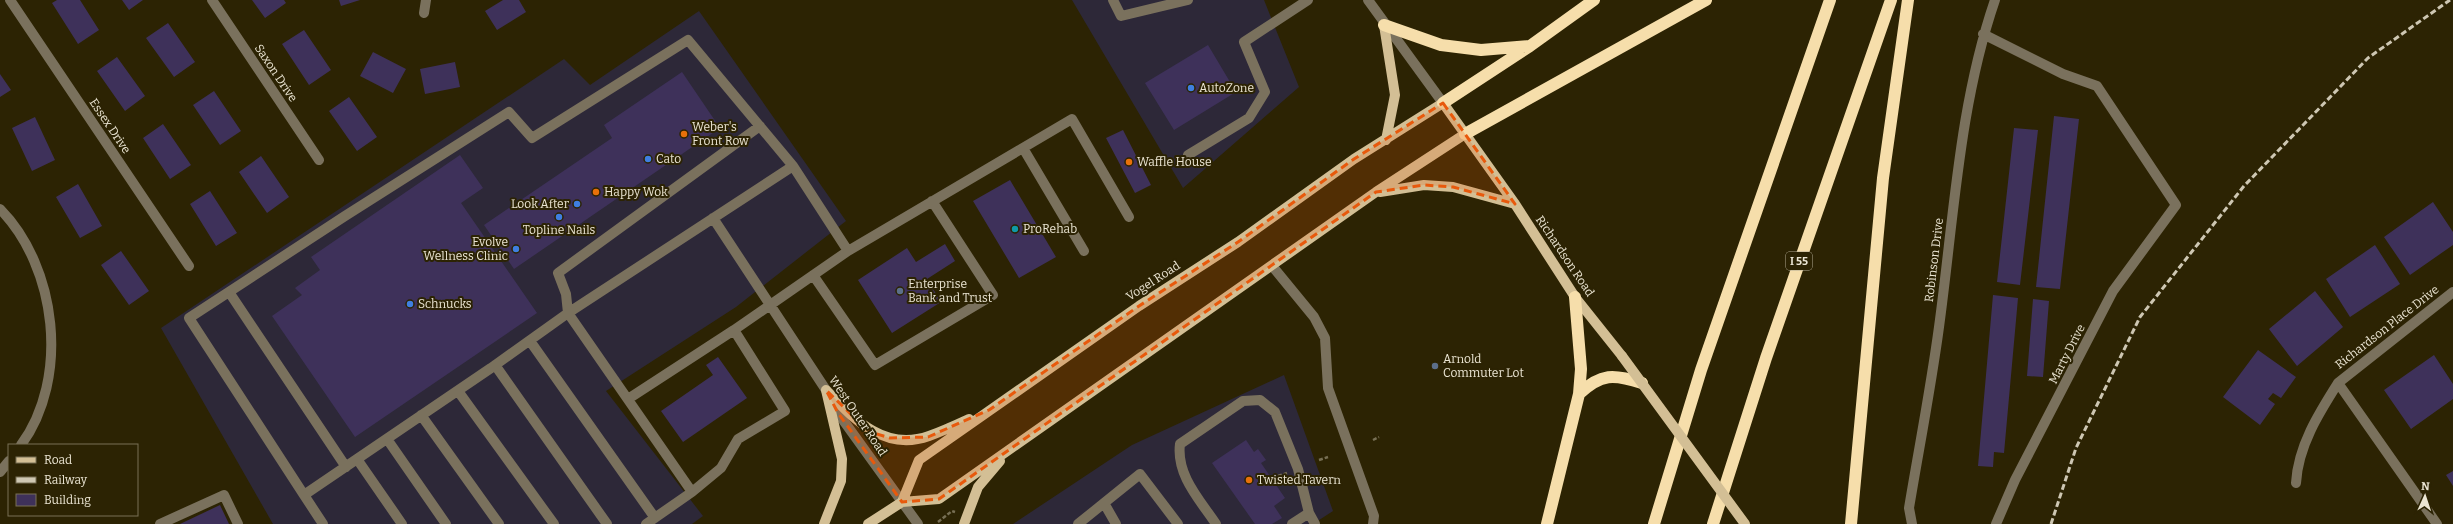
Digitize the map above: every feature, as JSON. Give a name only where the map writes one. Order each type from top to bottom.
[{"type":"highway","points":[[1442,103],[1530,46],[1594,0]]},
{"type":"highway","points":[[1465,134],[1706,0]]},
{"type":"highway","points":[[1654,524],[1701,370],[1830,0]]},
{"type":"highway","name":"I 55","points":[[1713,524],[1766,358],[1891,0]]},
{"type":"highway","points":[[1850,524],[1883,178],[1908,0]]},
{"type":"highway","points":[[1384,25],[1441,45],[1481,50],[1530,46]]},
{"type":"highway","points":[[1547,524],[1579,394],[1581,369],[1575,297]]},
{"type":"highway","points":[[1579,394],[1592,381],[1615,377],[1642,384]]},
{"type":"main road","points":[[1384,25],[1396,95],[1386,140]]},
{"type":"main road","name":"Richardson Road","points":[[1442,103],[1515,204],[1575,297],[1622,356],[1745,524]]},
{"type":"main road","name":"Vogel Road","points":[[902,502],[919,460],[1139,306],[1238,242],[1354,159],[1442,103]]},
{"type":"main road","points":[[868,524],[902,502],[939,498],[1273,266],[1376,192],[1465,134]]},
{"type":"main road","points":[[1376,192],[1424,185],[1453,187],[1515,204]]},
{"type":"main road","points":[[826,390],[860,423],[874,433],[890,438],[904,439],[928,437],[989,410]]},
{"type":"main road","points":[[824,524],[841,481],[842,459],[826,390]]},
{"type":"main road","points":[[964,524],[978,487],[1012,448]]},
{"type":"street","name":"Essex Drive","points":[[10,0],[189,266]]},
{"type":"street","name":"Saxon Drive","points":[[212,0],[319,160]]},
{"type":"street","points":[[424,13],[426,0]]},
{"type":"street","points":[[1112,0],[1121,16],[1188,0]]},
{"type":"street","points":[[1188,155],[1249,118],[1265,92],[1244,42],[1308,0]]},
{"type":"street","name":"Richardson Road","points":[[1368,0],[1384,25],[1442,103]]},
{"type":"street","name":"Robinson Drive","points":[[1912,524],[1909,508],[1939,327],[1962,138],[1983,34],[1995,0]]},
{"type":"street","name":"Marty Drive","points":[[1983,34],[2063,74],[2097,86],[2123,122],[2176,205],[2113,291],[2016,480],[1996,524]]},
{"type":"street","points":[[323,524],[189,318],[509,112],[532,138],[688,40],[793,166],[848,251]]},
{"type":"street","points":[[628,399],[734,330],[848,251],[1072,119],[1128,217]]},
{"type":"street","points":[[692,492],[568,313],[566,294],[558,273],[760,126]]},
{"type":"street","points":[[1023,148],[1084,251]]},
{"type":"street","points":[[304,495],[458,391],[568,313],[793,166]]},
{"type":"street","points":[[813,275],[875,365],[993,295],[932,201]]},
{"type":"street","points":[[0,209],[22,238],[35,262],[48,303],[51,326],[49,372],[42,400],[21,444]]},
{"type":"street","name":"West Outer Road","points":[[713,218],[770,304],[778,320],[826,390],[838,413],[918,524]]},
{"type":"street","points":[[1273,266],[1314,317],[1324,338],[1328,388],[1374,516],[1373,524]]},
{"type":"street","points":[[228,292],[346,467]]},
{"type":"street","name":"Richardson Place Drive","points":[[2296,483],[2297,472],[2313,423],[2338,383],[2453,292]]},
{"type":"street","points":[[646,524],[692,492],[721,468],[738,439],[785,411],[734,330]]},
{"type":"street","points":[[530,340],[655,518]]},
{"type":"street","points":[[495,365],[607,524]]},
{"type":"street","name":"Richardson Place Drive","points":[[2338,383],[2437,524]]},
{"type":"street","points":[[458,391],[554,524]]},
{"type":"street","points":[[1216,524],[1183,474],[1178,456],[1180,444],[1243,401],[1260,400],[1275,412],[1298,469],[1309,513],[1315,524]]},
{"type":"street","points":[[421,415],[499,524]]},
{"type":"street","points":[[387,439],[446,524]]},
{"type":"street","points":[[357,459],[402,524]]},
{"type":"street","points":[[0,472],[8,462]]},
{"type":"street","points":[[1078,524],[1140,474],[1178,524]]},
{"type":"street","points":[[160,524],[224,495],[238,524]]},
{"type":"street","points":[[1104,504],[1116,524]]},
{"type":"street","points":[[1292,524],[1309,513]]},
{"type":"path","points":[[1373,440],[1379,437]]},
{"type":"path","points":[[1319,460],[1328,457]]},
{"type":"path","points":[[1278,476],[1287,473]]},
{"type":"path","points":[[938,522],[952,511],[955,512]]},
{"type":"highlighted area","points":[[1443,103],[1515,204],[1453,187],[1424,185],[1376,192],[939,499],[902,502],[838,413],[826,390],[860,423],[874,433],[890,438],[928,437],[989,410],[1139,306],[1238,242],[1354,159]]},
{"type":"shaded area","points":[[1072,0],[1264,0],[1299,87],[1183,188]]},
{"type":"shaded area","points":[[699,11],[846,221],[736,307],[606,391],[703,516],[692,524],[273,524],[161,328],[564,59],[590,85]]},
{"type":"shaded area","points":[[1284,375],[1333,511],[1313,524],[1013,524],[1132,445]]},
{"type":"building","points":[[57,0],[80,0],[99,30],[78,44],[52,3]]},
{"type":"building","points":[[122,0],[143,0],[129,10]]},
{"type":"building","points":[[252,0],[284,0],[286,3],[265,18]]},
{"type":"building","points":[[339,0],[360,0],[341,6]]},
{"type":"building","points":[[503,0],[519,0],[526,12],[497,30],[485,11]]},
{"type":"building","points":[[168,23],[195,62],[174,77],[146,38]]},
{"type":"building","points":[[304,30],[331,70],[309,85],[282,44]]},
{"type":"building","name":"AutoZone","points":[[1208,45],[1236,92],[1174,130],[1145,83]]},
{"type":"building","points":[[373,52],[406,69],[393,93],[360,76]]},
{"type":"building","points":[[117,57],[145,96],[125,111],[97,71]]},
{"type":"building","points":[[455,62],[460,87],[425,94],[420,69]]},
{"type":"building","points":[[682,72],[720,128],[514,269],[484,225],[612,138],[604,125]]},
{"type":"building","points":[[0,74],[11,90],[0,97]]},
{"type":"building","points":[[214,91],[241,131],[220,145],[193,105]]},
{"type":"building","points":[[349,97],[377,137],[357,151],[329,111]]},
{"type":"building","points":[[2054,116],[2079,119],[2060,289],[2036,287]]},
{"type":"building","points":[[35,117],[55,160],[32,171],[12,128]]},
{"type":"building","points":[[163,124],[191,165],[170,179],[143,138]]},
{"type":"building","points":[[2014,128],[2038,130],[2020,285],[1997,282]]},
{"type":"building","name":"Waffle House","points":[[1123,130],[1151,185],[1135,193],[1106,138]]},
{"type":"building","name":"Schnucks","points":[[460,155],[483,188],[461,203],[537,313],[355,437],[272,316],[302,295],[295,288],[320,270],[311,257]]},
{"type":"building","points":[[261,156],[289,197],[267,213],[239,172]]},
{"type":"building","name":"ProRehab","points":[[1010,180],[1056,257],[1019,278],[973,201]]},
{"type":"building","points":[[78,184],[102,226],[80,238],[56,197]]},
{"type":"building","points":[[210,191],[237,233],[216,246],[190,204]]},
{"type":"building","points":[[2433,202],[2453,232],[2453,245],[2410,275],[2384,237]]},
{"type":"building","name":"Enterprise Bank and Trust","points":[[945,244],[955,261],[927,279],[941,302],[892,333],[858,280],[907,248],[916,262]]},
{"type":"building","points":[[2375,245],[2400,284],[2350,317],[2326,279]]},
{"type":"building","points":[[121,251],[149,291],[129,305],[101,265]]},
{"type":"building","points":[[2315,291],[2343,327],[2297,366],[2269,329]]},
{"type":"building","points":[[1993,295],[2018,298],[2004,453],[1994,452],[1993,467],[1978,466]]},
{"type":"building","points":[[2033,299],[2049,301],[2043,377],[2027,376]]},
{"type":"building","points":[[2258,350],[2296,377],[2281,398],[2273,393],[2268,399],[2275,404],[2260,425],[2223,397]]},
{"type":"building","points":[[2434,355],[2453,384],[2453,399],[2411,429],[2384,390]]},
{"type":"building","points":[[718,357],[747,398],[683,442],[661,411],[713,375],[706,365]]},
{"type":"building","name":"Twisted Tavern","points":[[1246,440],[1254,452],[1258,449],[1266,460],[1261,463],[1285,498],[1274,506],[1282,518],[1272,524],[1255,524],[1212,463]]},
{"type":"building","points":[[2453,471],[2453,486],[2446,475]]},
{"type":"building","points":[[220,505],[229,524],[180,524]]},
{"type":"railway","points":[[2051,524],[2076,448],[2140,317],[2244,186],[2368,58],[2450,0]]},
{"type":"place","name":"AutoZone","points":[[1191,88]]},
{"type":"place","name":"Weber's Front Row","points":[[684,134]]},
{"type":"place","name":"Cato","points":[[648,159]]},
{"type":"place","name":"Waffle House","points":[[1129,162]]},
{"type":"place","name":"Happy Wok","points":[[596,192]]},
{"type":"place","name":"Look After","points":[[577,204]]},
{"type":"place","name":"Topline Nails","points":[[559,217]]},
{"type":"place","name":"ProRehab","points":[[1015,229]]},
{"type":"place","name":"Evolve Wellness Clinic","points":[[516,249]]},
{"type":"place","name":"Enterprise Bank and Trust","points":[[900,291]]},
{"type":"place","name":"Schnucks","points":[[410,304]]},
{"type":"place","name":"Arnold Commuter Lot","points":[[1435,366]]},
{"type":"place","name":"Twisted Tavern","points":[[1249,480]]}]
